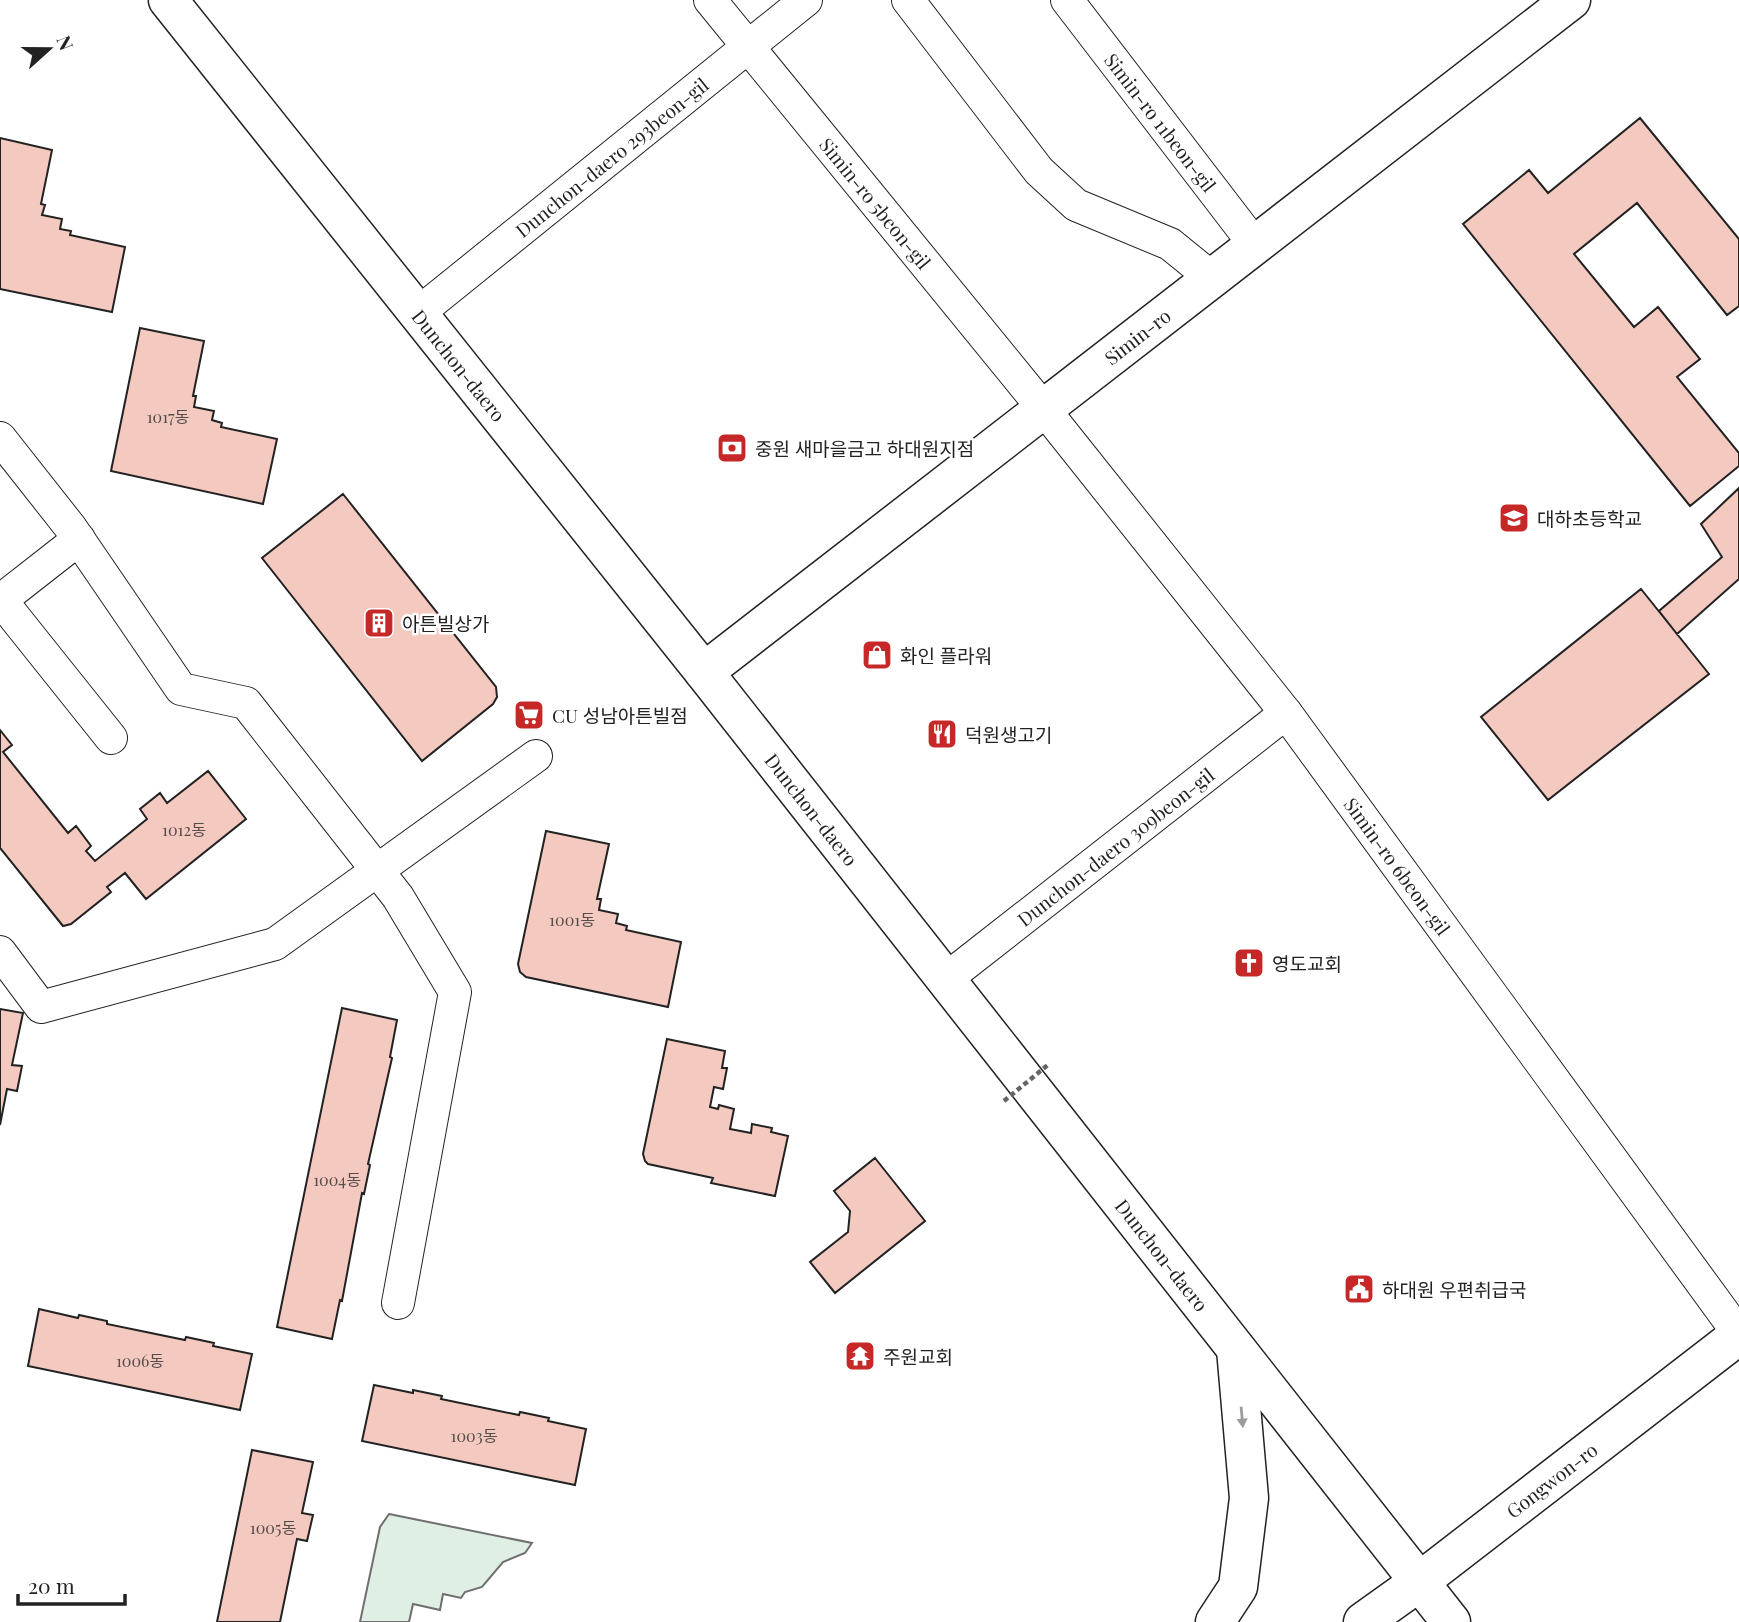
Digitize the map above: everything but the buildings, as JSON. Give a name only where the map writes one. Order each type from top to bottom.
[{"type":"main road","name":"Dunchon-daero","points":[[168,0],[704,672],[1451,1622]]},
{"type":"main road","name":"Simin-ro","points":[[704,672],[1571,0]]},
{"type":"main road","name":"Gongwon-ro","points":[[1363,1622],[1419,1582],[1739,1334]]},
{"type":"main road","points":[[1216,1622],[1238,1587],[1249,1498],[1236,1349]]},
{"type":"street","name":"Simin-ro 5beon-gil","points":[[710,0],[1043,408]]},
{"type":"street","name":"Dunchon-daero 293beon-gil","points":[[417,314],[806,0]]},
{"type":"street","points":[[908,0],[1038,171],[1076,205],[1170,244],[1212,278]]},
{"type":"street","name":"Simin-ro 11beon-gil","points":[[1067,0],[1255,245]]},
{"type":"street","name":"Simin-ro 6beon-gil","points":[[1043,408],[1286,713],[1739,1334]]},
{"type":"street","points":[[0,438],[79,539],[181,689],[246,703],[398,897],[455,992],[398,1303]]},
{"type":"street","points":[[79,539],[0,599],[111,738]]},
{"type":"street","name":"Dunchon-daero 309beon-gil","points":[[946,979],[1286,713]]},
{"type":"street","points":[[0,953],[41,1007],[275,944],[536,756]]},
{"type":"path","points":[[1004,1101],[1049,1065]]},
{"type":"green space","points":[[389,1514],[532,1543],[525,1553],[503,1562],[482,1587],[465,1592],[461,1598],[443,1594],[440,1610],[413,1604],[409,1622],[360,1622],[380,1527]]},
{"type":"place","name":"중원 새마을금고 하대원지점","points":[[732,448]]},
{"type":"place","name":"대하초등학교","points":[[1514,518]]},
{"type":"place","name":"아튼빌상가","points":[[379,623]]},
{"type":"place","name":"화인 플라워","points":[[877,655]]},
{"type":"place","name":"CU 성남아튼빌점","points":[[529,715]]},
{"type":"place","name":"덕원생고기","points":[[942,734]]},
{"type":"place","name":"영도교회","points":[[1249,963]]},
{"type":"place","name":"하대원 우편취급국","points":[[1359,1289]]},
{"type":"place","name":"주원교회","points":[[860,1356]]}]
